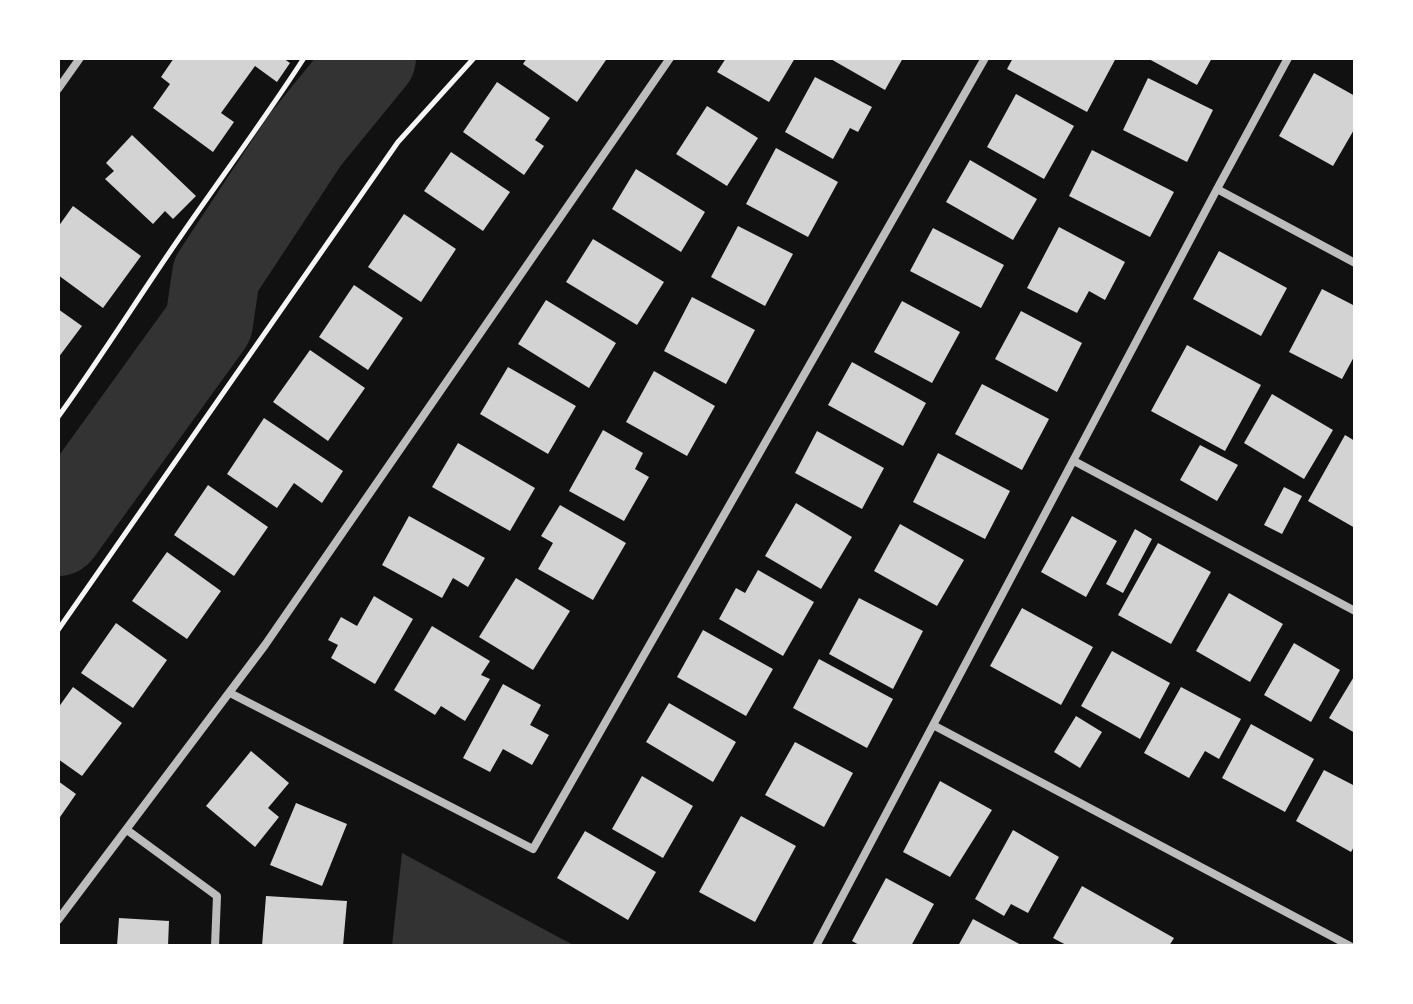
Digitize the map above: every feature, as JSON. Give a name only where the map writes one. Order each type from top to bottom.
[{"type":"street","points":[[58,89],[80,58]]},
{"type":"street","points":[[58,920],[265,645],[670,58]]},
{"type":"street","points":[[230,693],[533,849],[985,58]]},
{"type":"street","points":[[816,946],[1288,58]]},
{"type":"street","points":[[1217,189],[1355,263]]},
{"type":"street","points":[[1074,461],[1355,611]]},
{"type":"street","points":[[933,725],[1350,946]]},
{"type":"street","points":[[127,830],[217,896],[215,946]]},
{"type":"path","points":[[58,417],[304,58]]},
{"type":"path","points":[[58,630],[398,142],[474,58]]},
{"type":"shaded area","points":[[402,853],[575,946],[392,946]]},
{"type":"building","points":[[174,58],[283,58],[290,63],[277,82],[255,66],[221,113],[234,122],[213,152],[153,108],[170,84],[161,77]]},
{"type":"building","points":[[527,58],[606,60],[577,102],[523,64]]},
{"type":"building","points":[[726,58],[795,58],[769,102],[717,72]]},
{"type":"building","points":[[829,58],[903,58],[885,90]]},
{"type":"building","points":[[1013,58],[1116,58],[1087,112],[1007,69]]},
{"type":"building","points":[[1147,58],[1212,58],[1197,85]]},
{"type":"building","points":[[1314,73],[1355,96],[1355,128],[1333,166],[1279,136]]},
{"type":"building","points":[[815,77],[872,107],[858,132],[850,128],[833,159],[785,132]]},
{"type":"building","points":[[1148,78],[1213,110],[1187,162],[1123,130]]},
{"type":"building","points":[[497,82],[550,118],[535,140],[544,146],[524,175],[463,132]]},
{"type":"building","points":[[1016,94],[1074,126],[1044,179],[987,147]]},
{"type":"building","points":[[707,106],[758,138],[727,186],[676,154]]},
{"type":"building","points":[[132,135],[196,196],[173,219],[165,211],[153,224],[105,179],[114,171],[106,163]]},
{"type":"building","points":[[776,148],[838,182],[808,237],[746,204]]},
{"type":"building","points":[[1092,150],[1174,192],[1150,237],[1069,196]]},
{"type":"building","points":[[451,152],[510,192],[483,231],[424,191]]},
{"type":"building","points":[[970,160],[1037,199],[1013,240],[946,202]]},
{"type":"building","points":[[636,169],[705,212],[681,252],[612,209]]},
{"type":"building","points":[[73,206],[141,256],[103,308],[58,275],[58,227]]},
{"type":"building","points":[[404,214],[456,249],[421,302],[368,267]]},
{"type":"building","points":[[738,226],[793,254],[765,306],[711,277]]},
{"type":"building","points":[[1059,227],[1125,262],[1105,300],[1089,291],[1077,313],[1027,288]]},
{"type":"building","points":[[933,228],[1004,265],[981,308],[910,271]]},
{"type":"building","points":[[593,239],[664,282],[637,325],[566,282]]},
{"type":"building","points":[[1219,251],[1287,288],[1261,336],[1193,299]]},
{"type":"building","points":[[354,285],[403,318],[368,370],[319,337]]},
{"type":"building","points":[[1322,289],[1355,306],[1355,355],[1342,379],[1289,352]]},
{"type":"building","points":[[692,297],[755,330],[726,384],[664,351]]},
{"type":"building","points":[[546,300],[616,343],[589,388],[518,344]]},
{"type":"building","points":[[902,301],[960,332],[932,383],[874,352]]},
{"type":"building","points":[[58,309],[82,326],[58,358]]},
{"type":"building","points":[[1021,311],[1082,343],[1057,392],[995,359]]},
{"type":"building","points":[[1187,345],[1261,385],[1225,451],[1151,411]]},
{"type":"building","points":[[310,350],[365,388],[328,441],[273,402]]},
{"type":"building","points":[[852,362],[926,403],[903,446],[828,405]]},
{"type":"building","points":[[508,367],[576,406],[548,454],[480,414]]},
{"type":"building","points":[[654,371],[715,406],[687,456],[626,422]]},
{"type":"building","points":[[982,384],[1049,419],[1022,470],[955,434]]},
{"type":"building","points":[[1272,394],[1333,430],[1304,479],[1244,443]]},
{"type":"building","points":[[264,418],[343,471],[322,503],[294,483],[277,508],[227,474]]},
{"type":"building","points":[[603,430],[643,453],[635,469],[649,477],[624,521],[569,491]]},
{"type":"building","points":[[817,431],[884,468],[862,509],[795,473]]},
{"type":"building","points":[[1345,435],[1355,441],[1355,528],[1308,501]]},
{"type":"building","points":[[458,443],[535,488],[510,531],[432,487]]},
{"type":"building","points":[[1200,445],[1238,465],[1217,501],[1180,480]]},
{"type":"building","points":[[938,453],[1010,491],[985,539],[913,502]]},
{"type":"building","points":[[208,485],[268,527],[234,576],[174,535]]},
{"type":"building","points":[[1284,487],[1302,496],[1282,534],[1264,525]]},
{"type":"building","points":[[796,503],[852,537],[821,589],[765,556]]},
{"type":"building","points":[[560,505],[626,543],[593,600],[538,569],[553,543],[541,536]]},
{"type":"building","points":[[409,516],[485,558],[468,587],[453,578],[442,598],[382,565]]},
{"type":"building","points":[[1072,516],[1117,541],[1086,597],[1041,572]]},
{"type":"building","points":[[900,524],[964,560],[937,606],[874,571]]},
{"type":"building","points":[[1135,529],[1152,539],[1123,593],[1106,584]]},
{"type":"building","points":[[1158,543],[1211,572],[1171,644],[1118,615]]},
{"type":"building","points":[[167,552],[221,591],[187,639],[132,601]]},
{"type":"building","points":[[758,570],[814,602],[783,656],[719,619],[736,588],[745,593]]},
{"type":"building","points":[[516,578],[570,611],[533,670],[479,637]]},
{"type":"building","points":[[1229,593],[1283,624],[1250,682],[1196,651]]},
{"type":"building","points":[[374,596],[413,619],[375,684],[331,658],[338,645],[328,640],[341,617],[357,626]]},
{"type":"building","points":[[859,598],[923,631],[893,689],[829,654]]},
{"type":"building","points":[[1022,608],[1093,647],[1061,705],[990,666]]},
{"type":"building","points":[[116,623],[167,660],[133,708],[81,673]]},
{"type":"building","points":[[432,626],[490,661],[481,675],[490,679],[465,721],[441,706],[435,715],[394,690]]},
{"type":"building","points":[[703,630],[773,669],[746,716],[677,677]]},
{"type":"building","points":[[1294,643],[1340,670],[1311,722],[1264,695]]},
{"type":"building","points":[[1112,651],[1170,683],[1140,739],[1081,706]]},
{"type":"building","points":[[819,659],[893,699],[867,748],[793,708]]},
{"type":"building","points":[[1355,675],[1355,733],[1329,718]]},
{"type":"building","points":[[503,684],[541,705],[530,725],[549,735],[532,765],[503,749],[490,772],[463,758]]},
{"type":"building","points":[[73,687],[122,723],[82,776],[58,759],[58,708]]},
{"type":"building","points":[[1181,687],[1241,719],[1219,759],[1205,751],[1189,778],[1144,753]]},
{"type":"building","points":[[669,703],[736,742],[713,782],[646,742]]},
{"type":"building","points":[[1076,716],[1102,732],[1080,768],[1054,752]]},
{"type":"building","points":[[1251,724],[1314,759],[1285,812],[1222,778]]},
{"type":"building","points":[[795,742],[853,773],[824,827],[765,795]]},
{"type":"building","points":[[251,751],[289,783],[268,808],[279,817],[255,847],[206,806]]},
{"type":"building","points":[[1324,770],[1355,786],[1355,845],[1351,852],[1296,821]]},
{"type":"building","points":[[642,776],[693,806],[663,858],[612,829]]},
{"type":"building","points":[[58,781],[76,794],[58,820]]},
{"type":"building","points":[[940,781],[992,810],[950,877],[903,852]]},
{"type":"building","points":[[296,803],[347,824],[322,886],[270,865]]},
{"type":"building","points":[[741,816],[796,846],[755,922],[699,892]]},
{"type":"building","points":[[1013,830],[1059,857],[1028,913],[1011,904],[1004,916],[975,899]]},
{"type":"building","points":[[585,831],[656,872],[628,920],[557,878]]},
{"type":"building","points":[[886,878],[934,904],[911,946],[861,946],[852,941]]},
{"type":"building","points":[[1082,886],[1174,938],[1169,946],[1068,946],[1053,938]]},
{"type":"building","points":[[266,896],[347,901],[343,946],[262,946]]},
{"type":"building","points":[[119,918],[169,921],[168,946],[117,946]]},
{"type":"building","points":[[973,919],[1023,946],[958,946]]},
{"type":"waterway","points":[[58,532],[209,323],[216,275],[305,140],[372,58]]}]
